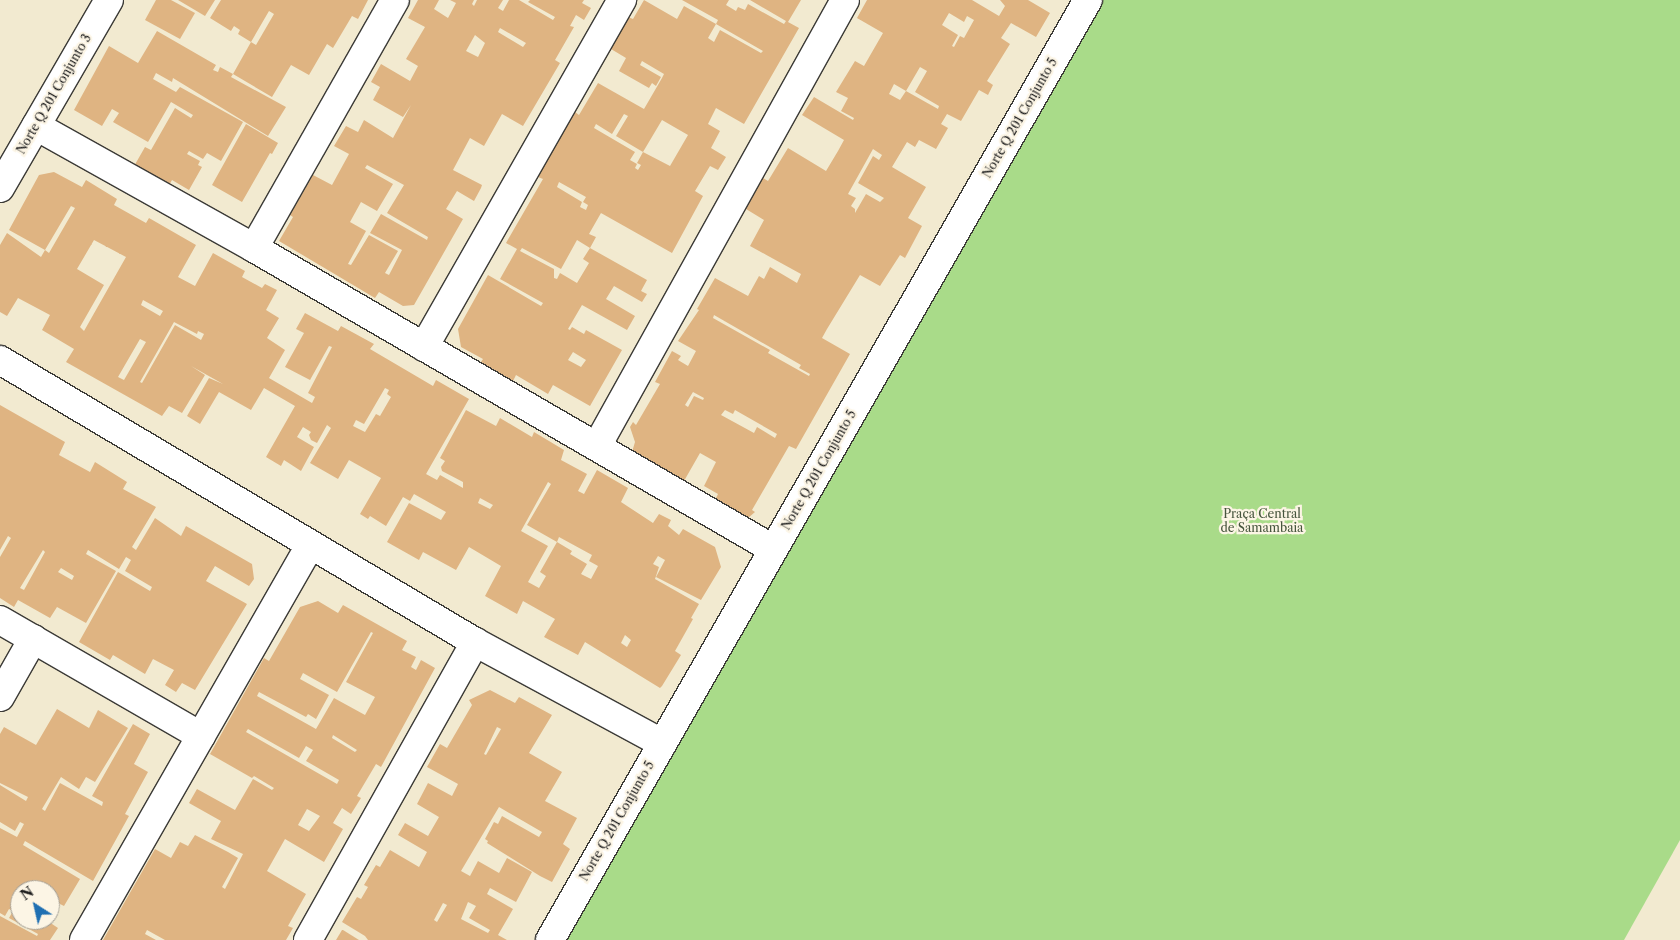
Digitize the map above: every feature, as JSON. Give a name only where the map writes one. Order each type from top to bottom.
[{"type":"street","name":"Norte Q 201 Conjunto 3","points":[[0,188],[108,0]]},
{"type":"street","points":[[254,248],[395,0]]},
{"type":"street","points":[[424,346],[622,0]]},
{"type":"street","points":[[597,446],[845,0]]},
{"type":"street","name":"Norte Q 201 Conjunto 5","points":[[550,940],[1088,0]]},
{"type":"street","points":[[36,126],[254,248],[774,549]]},
{"type":"street","points":[[0,360],[475,642],[662,743]]},
{"type":"street","points":[[84,940],[310,545]]},
{"type":"street","points":[[0,620],[201,736]]},
{"type":"street","points":[[0,697],[33,639]]},
{"type":"street","points":[[308,940],[475,642]]},
{"type":"green space","name":"Praça Central de Samambaia","points":[[1079,0],[1680,0],[1680,840],[1624,940],[541,940]]},
{"type":"building","points":[[156,0],[171,0],[195,13],[180,39],[145,20]]},
{"type":"building","points":[[178,0],[215,0],[205,16]]},
{"type":"building","points":[[221,0],[368,0],[358,19],[352,16],[333,48],[327,44],[309,75],[291,65],[272,97],[233,74],[251,42],[238,34],[240,30],[234,26],[231,31],[210,18]],"holes":[[[269,11],[274,14],[256,45],[251,42]]]},
{"type":"building","points":[[418,0],[439,0],[434,9],[448,18],[456,3],[450,0],[474,0],[472,4],[474,6],[477,0],[503,0],[498,8],[503,11],[509,0],[519,0],[553,20],[555,17],[528,2],[530,0],[584,0],[582,3],[591,8],[584,20],[576,15],[570,26],[574,27],[555,60],[560,63],[523,126],[502,114],[484,146],[470,138],[453,170],[482,185],[481,188],[474,201],[457,191],[446,209],[463,219],[414,305],[403,306],[379,292],[375,298],[279,241],[293,217],[290,215],[313,175],[332,185],[349,154],[334,146],[346,126],[358,132],[364,120],[393,138],[411,105],[403,117],[373,100],[380,87],[371,82],[381,64],[410,81],[418,66],[406,59],[425,27],[408,18]],"holes":[[[500,28],[526,43],[523,47],[498,32]],[[475,35],[485,43],[478,57],[466,51]],[[367,165],[404,185],[387,213],[428,237],[427,240],[381,214],[370,233],[402,250],[389,275],[385,273],[398,251],[369,235],[351,265],[348,264],[366,231],[350,222],[361,202],[377,211],[393,184],[365,168]]]},
{"type":"building","points":[[644,0],[677,19],[684,6],[716,24],[718,20],[682,0],[729,0],[726,5],[736,11],[738,7],[745,10],[748,4],[784,24],[786,21],[750,0],[801,0],[788,22],[799,28],[744,124],[716,108],[708,124],[720,131],[711,148],[726,157],[718,170],[710,166],[695,191],[703,196],[672,253],[601,213],[589,234],[596,237],[590,248],[647,280],[641,291],[647,294],[642,302],[614,286],[606,299],[635,316],[627,330],[582,305],[568,329],[570,330],[572,327],[584,334],[586,330],[622,350],[590,406],[553,385],[548,394],[516,375],[513,381],[481,362],[483,359],[461,347],[458,329],[488,275],[541,306],[543,303],[500,279],[517,249],[506,243],[543,179],[538,177],[575,112],[579,115],[598,83],[644,109],[662,78],[664,74],[642,61],[640,65],[661,77],[656,86],[652,83],[649,88],[619,71],[626,58],[611,49],[628,17],[633,19]],"holes":[[[716,24],[763,51],[761,53],[720,30],[714,42],[708,38]],[[624,114],[628,116],[616,136],[643,152],[637,163],[641,165],[638,170],[635,168],[637,164],[630,160],[635,152],[594,128],[596,124],[612,134]],[[662,120],[688,135],[670,166],[643,152]],[[559,182],[586,197],[583,202],[588,205],[586,210],[580,207],[582,202],[557,187]],[[577,240],[590,248],[583,259],[589,263],[577,283],[560,273],[557,279],[554,278],[554,269],[520,251],[522,248],[561,269]],[[573,352],[586,360],[581,367],[568,360]]]},
{"type":"building","points":[[867,0],[972,0],[999,16],[1005,6],[1000,0],[1028,0],[1050,13],[1036,37],[1011,23],[1001,38],[1010,44],[987,81],[993,85],[988,95],[979,90],[961,121],[947,114],[941,124],[948,128],[936,149],[919,140],[915,147],[907,142],[892,167],[926,187],[908,218],[922,226],[905,258],[900,255],[880,286],[860,275],[827,329],[822,338],[850,354],[796,449],[789,446],[752,510],[755,512],[748,518],[715,500],[718,494],[704,486],[716,462],[700,453],[684,481],[632,452],[635,442],[630,427],[633,422],[636,425],[660,384],[655,382],[672,351],[681,356],[678,360],[688,366],[696,351],[678,341],[699,310],[697,309],[715,278],[748,296],[759,276],[764,279],[770,267],[797,283],[801,274],[750,246],[764,220],[746,209],[763,178],[768,181],[788,148],[826,171],[838,151],[844,140],[802,115],[814,97],[853,120],[854,118],[841,111],[848,98],[836,92],[855,61],[864,66],[883,33],[857,18]],"holes":[[[949,13],[964,22],[967,16],[974,20],[964,38],[960,36],[954,47],[952,46],[958,35],[942,25]],[[920,67],[927,71],[915,92],[939,106],[938,109],[906,91]],[[894,84],[906,91],[900,100],[889,94]],[[873,149],[882,155],[879,160],[873,156],[858,183],[884,198],[880,202],[866,194],[855,213],[855,209],[851,206],[856,198],[848,194]],[[714,315],[801,365],[799,368],[810,374],[809,376],[768,353],[770,350],[713,318]],[[693,392],[704,398],[703,400],[694,396],[688,407],[685,405]],[[725,410],[733,414],[735,410],[777,434],[775,438],[757,427],[754,433],[721,415]]]},
{"type":"building","points":[[157,31],[216,65],[213,70],[218,72],[220,67],[233,74],[231,77],[286,107],[268,136],[173,78],[172,82],[156,73],[153,79],[176,92],[180,87],[243,122],[221,161],[207,153],[203,159],[189,151],[187,154],[200,161],[198,165],[202,167],[189,190],[172,180],[168,187],[133,168],[145,147],[151,150],[175,108],[191,118],[193,115],[171,102],[148,142],[113,122],[119,113],[112,109],[102,126],[74,110],[109,46],[138,63]]},
{"type":"building","points":[[246,124],[278,143],[272,154],[270,153],[242,202],[212,185]]},
{"type":"building","points":[[54,172],[82,187],[86,180],[117,199],[114,205],[146,223],[149,218],[196,245],[178,277],[195,286],[213,253],[245,271],[242,277],[262,288],[265,284],[277,290],[266,310],[279,318],[267,338],[285,350],[269,378],[312,403],[315,397],[308,393],[332,347],[329,346],[310,380],[285,367],[304,333],[296,329],[305,313],[338,331],[341,326],[374,344],[370,349],[433,386],[436,380],[469,399],[426,474],[437,480],[440,475],[463,488],[463,482],[442,471],[441,467],[445,461],[440,458],[466,410],[496,426],[500,418],[532,437],[534,432],[564,450],[561,460],[587,474],[578,491],[584,494],[597,470],[628,488],[621,502],[653,523],[659,514],[671,520],[668,526],[679,535],[683,529],[715,547],[721,567],[701,600],[656,577],[665,560],[658,556],[653,564],[659,567],[655,579],[699,604],[675,651],[681,655],[662,686],[660,688],[585,642],[578,655],[544,637],[555,619],[523,601],[517,614],[485,596],[501,566],[469,547],[456,570],[423,552],[419,560],[387,542],[409,503],[441,520],[446,512],[414,494],[410,501],[403,497],[386,526],[370,516],[368,519],[360,514],[381,478],[349,460],[338,479],[310,463],[331,428],[327,425],[317,443],[311,440],[309,435],[311,432],[303,427],[297,437],[314,447],[301,471],[284,460],[281,466],[266,457],[295,406],[264,388],[251,410],[219,392],[200,424],[187,416],[209,378],[223,384],[191,366],[205,375],[182,413],[169,406],[162,416],[66,362],[74,349],[42,330],[50,315],[18,298],[7,316],[0,312],[0,245],[7,233],[41,257],[45,250],[9,230],[39,175]],"holes":[[[71,206],[75,208],[49,253],[45,250]],[[94,240],[126,257],[84,331],[80,327],[104,285],[77,269]],[[143,300],[163,311],[160,316],[141,305]],[[174,322],[197,334],[198,331],[204,334],[201,340],[175,325],[142,383],[140,382]],[[140,339],[146,342],[124,380],[118,377]],[[385,388],[389,390],[387,394],[391,397],[380,416],[376,414],[365,432],[353,426],[356,420],[364,424]],[[548,482],[551,484],[527,525],[557,542],[540,572],[546,576],[539,588],[528,582],[548,546],[521,531]],[[480,498],[493,505],[490,509],[478,503]],[[559,537],[592,555],[589,561],[598,566],[591,579],[581,574],[587,564],[570,554],[572,551],[557,542]],[[625,635],[631,640],[627,647],[621,643]]]},
{"type":"building","points":[[0,405],[65,442],[59,455],[90,472],[95,462],[127,482],[123,489],[156,507],[132,547],[136,550],[155,518],[181,536],[186,526],[252,564],[254,579],[249,586],[215,566],[206,581],[247,604],[195,690],[182,683],[176,692],[165,685],[174,670],[153,659],[145,674],[113,655],[110,660],[79,642],[118,572],[150,591],[152,587],[125,571],[131,560],[126,557],[119,569],[88,550],[86,554],[116,571],[86,623],[57,607],[50,618],[18,600],[14,607],[0,598],[0,557],[11,538],[8,536],[0,550]],"holes":[[[43,550],[45,552],[24,590],[20,588]],[[61,568],[74,576],[72,580],[58,572]]]},
{"type":"building","points":[[318,601],[338,613],[343,605],[407,641],[402,650],[416,657],[411,667],[416,670],[421,660],[435,668],[381,767],[376,764],[357,796],[361,798],[351,814],[342,808],[333,823],[343,829],[324,862],[285,839],[267,871],[306,894],[288,926],[293,928],[286,940],[165,940],[147,930],[145,934],[156,940],[103,940],[155,849],[171,858],[180,842],[188,846],[195,835],[228,852],[238,858],[222,887],[225,889],[243,854],[211,839],[221,821],[189,803],[197,789],[235,810],[253,779],[272,790],[274,788],[210,754],[264,658],[269,661],[300,607]],"holes":[[[371,632],[373,633],[346,682],[375,697],[365,715],[334,698],[316,729],[257,696],[259,692],[306,717],[308,714],[316,719],[329,695],[300,679],[303,673],[337,692]],[[248,729],[299,758],[306,746],[313,750],[306,761],[339,780],[337,784],[246,732]],[[333,735],[357,750],[355,752],[332,738]],[[307,809],[320,816],[309,831],[298,825]]]},
{"type":"building","points":[[490,690],[515,703],[519,697],[552,715],[529,753],[562,772],[545,801],[577,818],[563,844],[570,849],[552,882],[540,876],[487,843],[488,841],[485,839],[494,822],[498,824],[502,816],[539,837],[542,832],[499,807],[461,871],[470,876],[478,861],[499,873],[507,858],[532,872],[516,902],[490,888],[487,894],[513,909],[498,935],[507,940],[368,940],[365,936],[342,922],[357,897],[361,899],[368,887],[364,885],[376,865],[380,867],[390,850],[419,867],[427,852],[398,835],[405,823],[428,836],[439,817],[417,804],[428,783],[452,796],[458,784],[427,767],[440,744],[447,748],[472,705],[469,700]],"holes":[[[497,727],[501,729],[486,755],[484,754]],[[468,902],[476,906],[469,918],[490,930],[488,933],[461,919]],[[443,903],[447,905],[437,922],[434,920]]]},
{"type":"building","points":[[57,709],[89,728],[98,710],[128,728],[95,782],[86,777],[79,789],[61,777],[42,809],[45,811],[60,783],[102,806],[103,802],[92,796],[133,724],[150,734],[134,764],[148,772],[125,814],[129,816],[93,881],[25,841],[23,845],[80,879],[64,906],[60,904],[60,880],[10,880],[10,910],[5,916],[0,913],[0,828],[17,837],[24,824],[20,822],[15,831],[0,822],[0,785],[26,801],[28,797],[0,783],[0,734],[4,727],[36,745]]},
{"type":"building","points":[[0,916],[10,921],[10,930],[26,930],[37,936],[38,934],[31,930],[57,930],[50,940],[0,940]]},
{"type":"building","points":[[343,930],[359,940],[336,940]]}]
